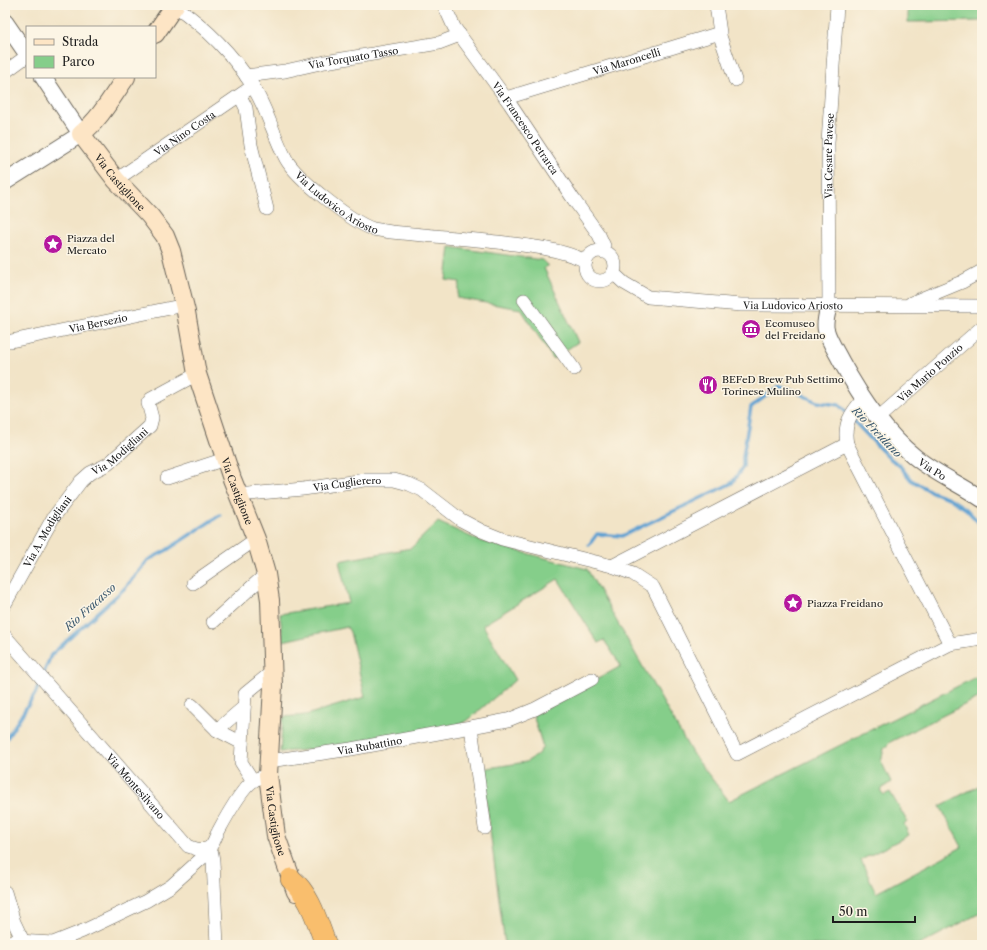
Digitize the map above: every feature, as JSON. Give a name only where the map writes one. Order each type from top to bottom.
[{"type":"highway","points":[[292,879],[300,887],[308,899],[326,945]]},
{"type":"main road","points":[[156,32],[174,5]]},
{"type":"main road","points":[[81,134],[100,114],[125,78]]},
{"type":"main road","name":"Via Castiglione","points":[[81,134],[116,180],[150,216],[165,236],[171,251],[185,305],[197,374],[225,459],[256,539],[266,574],[270,600],[273,671],[273,686],[263,772],[276,836],[315,945]]},
{"type":"street","name":"Via Ludovico Ariosto","points":[[174,5],[198,22],[232,58],[250,81],[287,160],[318,192],[358,222],[373,229],[391,232],[527,245],[555,250],[586,261]]},
{"type":"street","name":"Via Francesco Petrarca","points":[[444,5],[454,27],[506,98],[599,235],[604,246],[603,252]]},
{"type":"street","points":[[716,5],[719,33],[735,80]]},
{"type":"street","name":"Via Cesare Pavese","points":[[829,306],[828,143],[837,5]]},
{"type":"street","points":[[5,22],[26,54]]},
{"type":"street","name":"Via Maroncelli","points":[[506,98],[719,33]]},
{"type":"street","name":"Via Torquato Tasso","points":[[250,81],[324,62],[439,42],[460,35]]},
{"type":"street","points":[[5,72],[26,56]]},
{"type":"street","name":"Via Castiglione","points":[[44,78],[81,134]]},
{"type":"street","name":"Via Nino Costa","points":[[116,180],[240,96],[250,81]]},
{"type":"street","points":[[240,96],[246,108],[251,145],[267,208]]},
{"type":"street","points":[[5,182],[81,134]]},
{"type":"street","points":[[603,252],[612,258],[615,268],[610,277],[605,280],[594,280],[586,272],[586,261],[593,253],[603,252]]},
{"type":"street","points":[[906,306],[962,282],[982,271]]},
{"type":"street","name":"Via Ludovico Ariosto","points":[[613,273],[636,291],[648,297],[741,305],[982,306]]},
{"type":"street","points":[[524,300],[574,369]]},
{"type":"street","name":"Via Bersezio","points":[[12,341],[185,305]]},
{"type":"street","name":"Via Po","points":[[829,306],[825,321],[826,331],[832,345],[863,399],[878,418],[898,441],[929,468],[967,488],[982,499]]},
{"type":"street","name":"Via Mario Ponzio","points":[[878,418],[982,327]]},
{"type":"street","name":"Via Modigliani","points":[[81,481],[90,473],[108,464],[150,426],[152,418],[148,403],[151,398],[197,374]]},
{"type":"street","points":[[863,399],[846,424],[845,436],[847,444],[950,644],[982,639]]},
{"type":"street","points":[[612,566],[847,444]]},
{"type":"street","points":[[167,478],[225,459]]},
{"type":"street","name":"Via Cuglierero","points":[[238,495],[303,489],[365,480],[394,480],[409,484],[422,490],[448,511],[468,524],[502,539],[612,566],[633,574],[653,587],[737,754],[950,644]]},
{"type":"street","name":"Via A. Modigliani","points":[[5,604],[53,518],[81,481]]},
{"type":"street","points":[[193,583],[256,539]]},
{"type":"street","points":[[213,622],[266,574]]},
{"type":"street","name":"Via Montesilvano","points":[[5,636],[13,643],[39,675],[188,846],[198,850],[208,849]]},
{"type":"street","points":[[5,942],[23,941],[52,943],[83,931],[146,901],[171,886],[202,858],[213,843],[246,787],[263,772],[241,762],[245,694],[273,671]]},
{"type":"street","name":"Via Rubattino","points":[[263,772],[351,749],[508,720],[535,709],[592,678]]},
{"type":"street","points":[[192,705],[217,730],[242,743]]},
{"type":"street","points":[[217,730],[244,707]]},
{"type":"street","points":[[471,727],[485,828]]},
{"type":"street","points":[[208,849],[212,854],[217,945]]},
{"type":"street","points":[[5,892],[14,922],[23,941]]},
{"type":"green space","points":[[908,5],[982,5],[982,21],[908,22]]},
{"type":"green space","points":[[450,247],[542,260],[548,266],[544,268],[578,342],[553,359],[521,309],[457,298],[460,282],[446,280]]},
{"type":"green space","points":[[438,522],[480,541],[587,569],[692,753],[729,801],[982,674],[982,696],[890,742],[884,749],[881,761],[891,782],[880,790],[884,795],[890,792],[907,821],[904,824],[909,835],[861,860],[876,893],[962,847],[940,806],[982,784],[982,912],[919,945],[505,945],[482,769],[526,762],[537,755],[543,747],[533,715],[621,666],[604,640],[598,643],[558,579],[483,625],[515,680],[467,721],[455,727],[319,749],[280,752],[283,717],[306,715],[365,697],[350,632],[347,627],[283,641],[280,614],[349,603],[339,561],[411,548]]},
{"type":"waterway","name":"Rio Freidano","points":[[589,545],[597,534],[622,536],[732,483],[743,467],[743,457],[751,407],[779,386],[794,391],[817,402],[839,405],[848,414]]},
{"type":"waterway","name":"Rio Freidano","points":[[852,419],[887,456],[900,466],[911,480],[932,492],[949,498],[966,509],[982,526]]},
{"type":"waterway","name":"Rio Fracasso","points":[[43,675],[51,655],[125,588],[148,560],[167,550],[220,515]]},
{"type":"waterway","name":"Rio Fracasso","points":[[5,741],[35,694],[41,680]]},
{"type":"place","name":"Piazza del Mercato","points":[[53,244]]},
{"type":"place","name":"Ecomuseo del Freidano","points":[[751,329]]},
{"type":"place","name":"BEFeD Brew Pub Settimo Torinese Mulino","points":[[708,385]]},
{"type":"place","name":"Piazza Freidano","points":[[793,603]]}]
